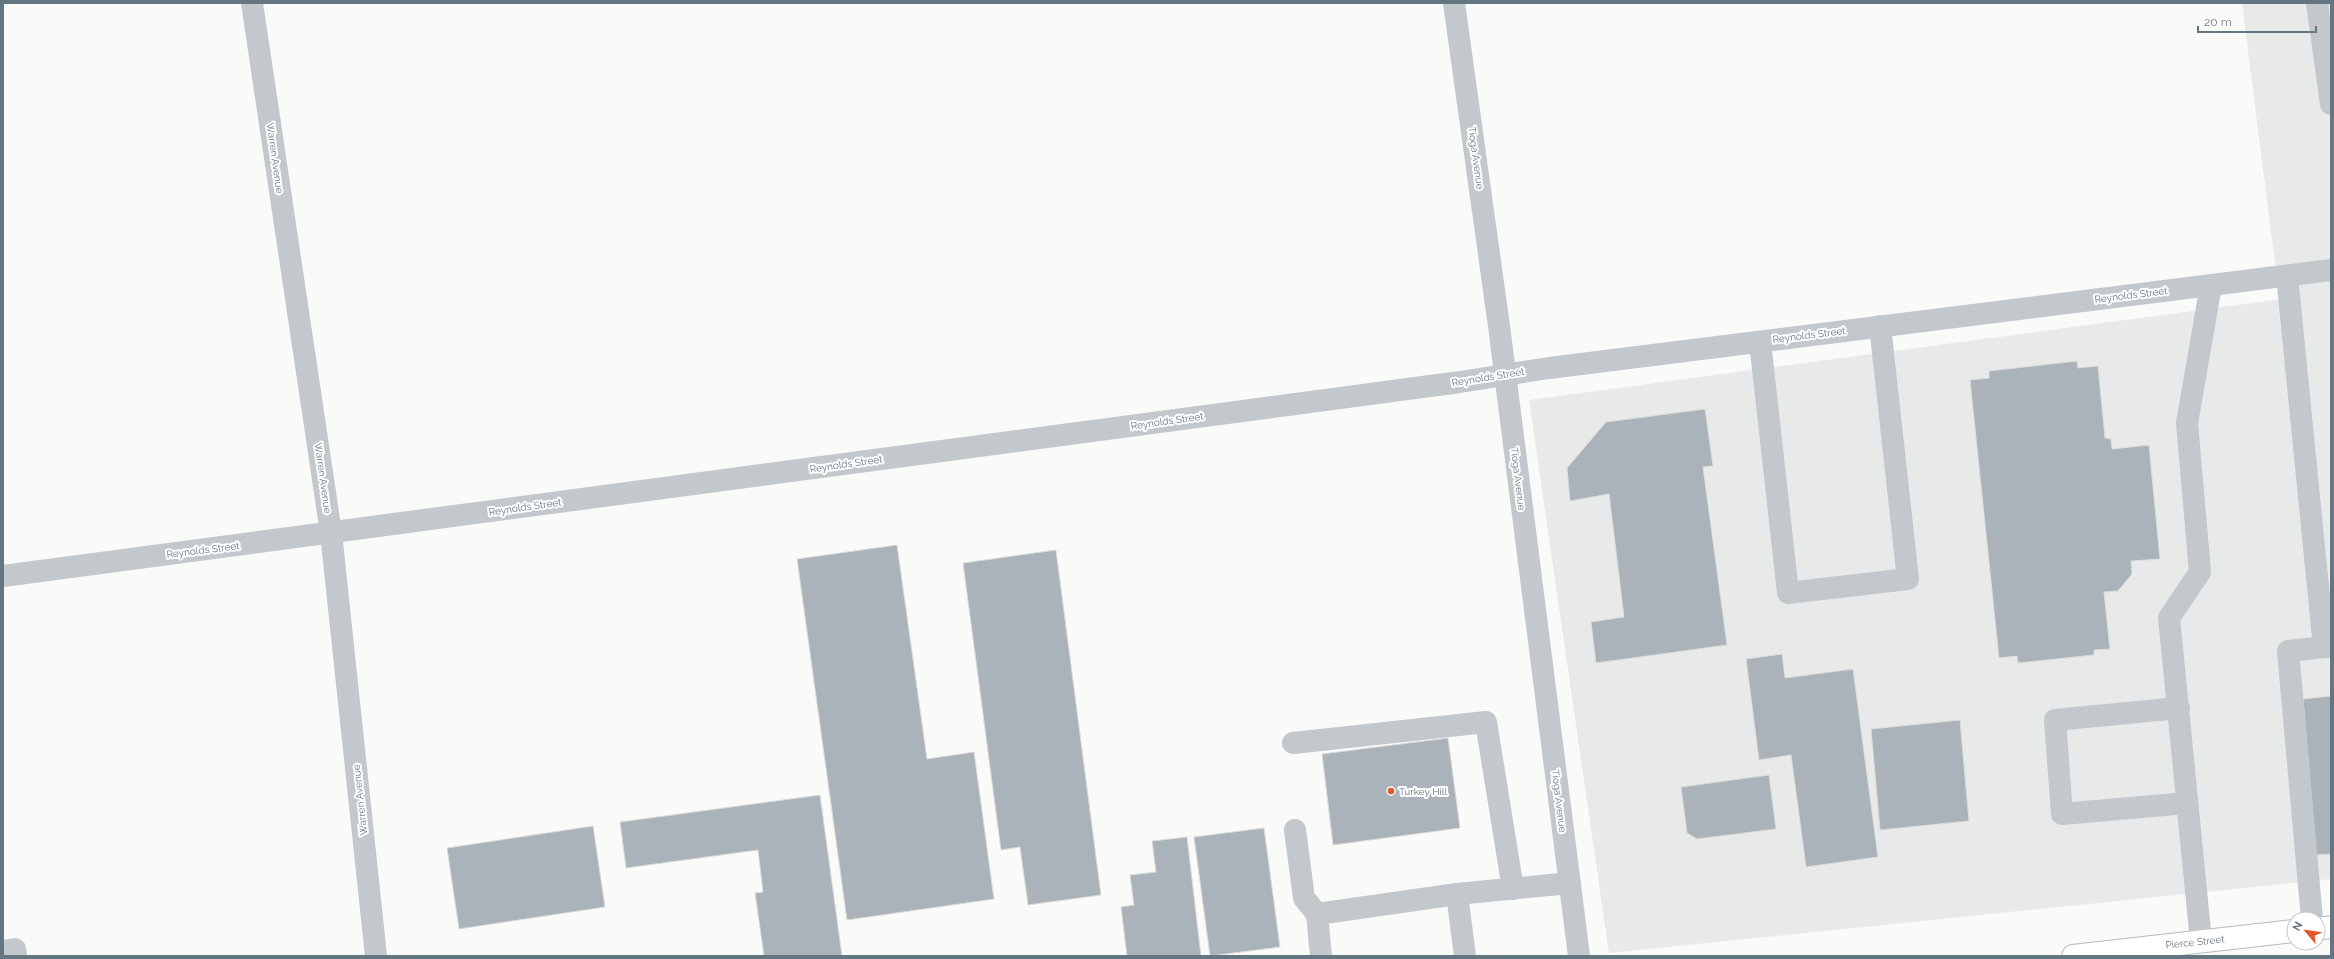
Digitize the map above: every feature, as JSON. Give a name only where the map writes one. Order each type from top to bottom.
[{"type":"main road","name":"Pierce Street","points":[[2073,956],[2286,932]]},
{"type":"street","name":"Warren Avenue","points":[[252,3],[331,533],[376,956]]},
{"type":"street","name":"Tioga Avenue","points":[[1454,3],[1505,375],[1579,956]]},
{"type":"street","points":[[2317,3],[2331,104]]},
{"type":"street","name":"Reynolds Street","points":[[3,576],[1505,375],[1880,326],[2331,270]]},
{"type":"street","points":[[2287,276],[2328,647],[2288,651],[2311,911]]},
{"type":"street","points":[[2201,941],[2169,618],[2200,572],[2187,423],[2210,285]]},
{"type":"street","points":[[1760,342],[1788,594],[1908,579],[1880,326]]},
{"type":"street","points":[[2179,708],[2055,720],[2062,814],[2187,802]]},
{"type":"street","points":[[1293,744],[1486,722],[1513,888]]},
{"type":"street","points":[[1295,830],[1304,898],[1317,914],[1321,956]]},
{"type":"street","points":[[1317,914],[1457,894],[1570,883]]},
{"type":"street","points":[[1457,894],[1465,956]]},
{"type":"street","points":[[3,951],[15,949],[16,956]]},
{"type":"shaded area","points":[[2242,3],[2331,3],[2331,879],[1609,953],[1529,400],[2282,299],[2274,256]]},
{"type":"building","points":[[2077,361],[2078,368],[2098,366],[2105,438],[2111,439],[2112,449],[2149,445],[2160,559],[2131,561],[2132,574],[2118,591],[2104,592],[2110,649],[2094,650],[2094,655],[2018,663],[2017,656],[1999,658],[1970,380],[1989,378],[1989,371]]},
{"type":"building","points":[[1705,409],[1713,466],[1703,467],[1727,645],[1596,663],[1591,622],[1624,617],[1609,494],[1570,501],[1567,468],[1606,422]]},
{"type":"building","points":[[897,545],[927,759],[974,752],[994,899],[847,920],[797,559]]},
{"type":"building","points":[[1056,550],[1101,895],[1028,905],[1020,847],[1001,850],[963,563]]},
{"type":"building","points":[[1782,654],[1785,678],[1853,669],[1878,857],[1806,867],[1791,755],[1759,760],[1746,659]]},
{"type":"building","points":[[2331,696],[2331,854],[2316,855],[2303,699]]},
{"type":"building","points":[[1960,720],[1969,821],[1880,830],[1871,729]]},
{"type":"building","name":"Turkey Hill","points":[[1448,738],[1460,828],[1333,845],[1322,754]]},
{"type":"building","points":[[1769,775],[1776,829],[1697,839],[1687,833],[1681,787]]},
{"type":"building","points":[[820,795],[842,956],[764,956],[755,893],[763,892],[758,850],[626,868],[620,822]]},
{"type":"building","points":[[593,826],[605,907],[459,929],[447,848]]},
{"type":"building","points":[[1264,828],[1280,947],[1210,956],[1194,837]]},
{"type":"building","points":[[1187,837],[1201,956],[1127,956],[1121,907],[1134,905],[1130,875],[1156,872],[1152,841]]},
{"type":"place","name":"Turkey Hill","points":[[1391,791]]}]
